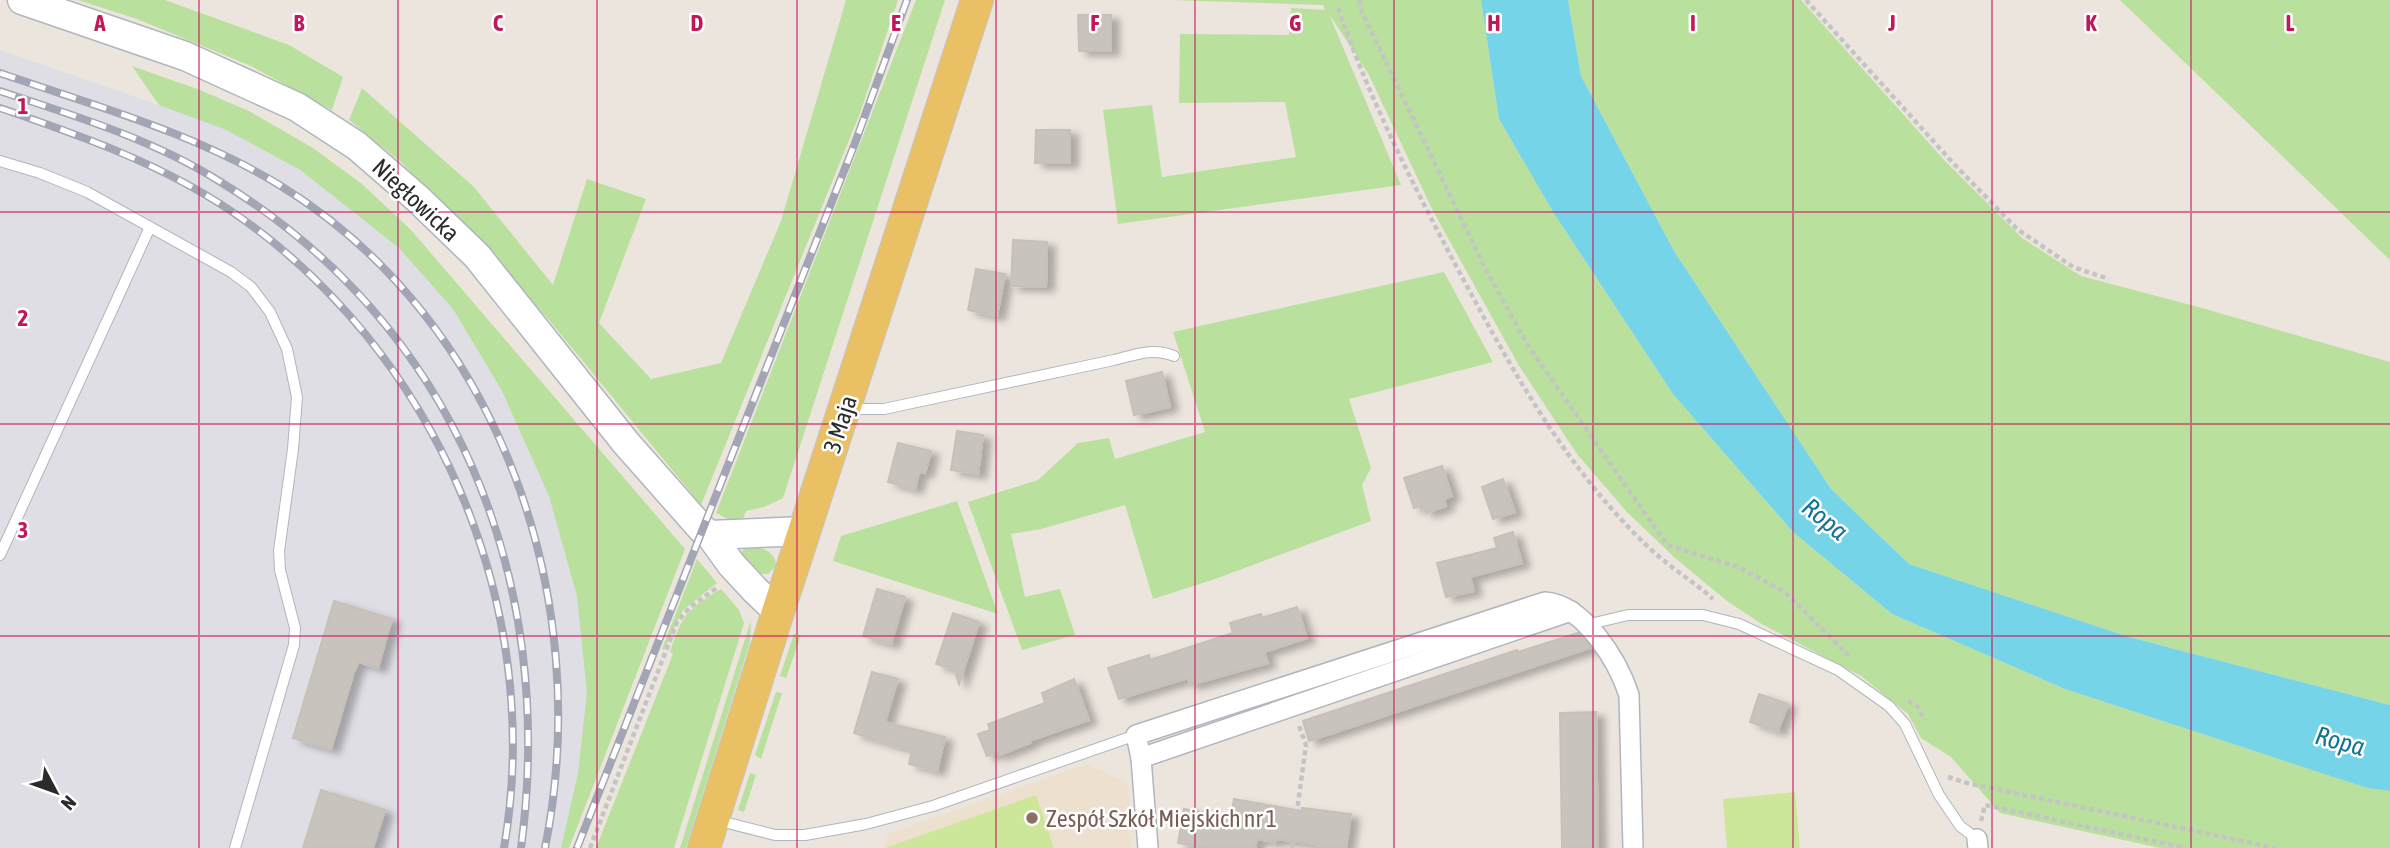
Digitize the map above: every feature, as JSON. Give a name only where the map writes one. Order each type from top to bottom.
[{"type":"main road","name":"3 Maja","points":[[709,834],[804,531],[977,0]]},
{"type":"street","name":"Niegłowicka","points":[[22,0],[185,55],[297,107],[357,146],[418,198],[477,257],[626,443],[710,535],[732,564],[778,612]]},
{"type":"street","points":[[710,535],[804,531]]},
{"type":"street","points":[[1148,848],[1141,758],[1136,735],[1545,602],[1552,602],[1572,611],[1586,625],[1612,658],[1629,695],[1633,848]]},
{"type":"street","points":[[1141,758],[1572,611]]},
{"type":"lane","points":[[0,161],[40,173],[87,192],[231,272],[251,286],[270,312],[287,349],[296,397],[293,449],[279,551],[280,570],[295,628],[294,645],[235,848]]},
{"type":"lane","points":[[0,555],[150,227]]},
{"type":"lane","points":[[845,409],[884,409],[1147,351],[1165,352],[1174,356]]},
{"type":"lane","points":[[1586,625],[1641,614],[1703,615],[1739,624],[1838,670],[1889,706],[1905,724],[1939,795],[1978,844]]},
{"type":"lane","points":[[709,834],[814,834],[901,815],[1136,735]]},
{"type":"lane","points":[[771,848],[775,835]]},
{"type":"path","points":[[1359,0],[1362,12],[1420,137],[1485,268],[1527,344],[1667,545],[1738,566],[1785,592],[1859,665]]},
{"type":"path","points":[[1806,0],[1953,163],[2017,229],[2073,267],[2109,279]]},
{"type":"path","points":[[1338,8],[1365,82],[1405,171],[1503,353],[1541,416],[1604,500],[1631,529],[1666,562],[1703,589],[1739,624]]},
{"type":"path","points":[[590,848],[677,622],[690,607],[722,584]]},
{"type":"path","points":[[1898,695],[1919,707],[1929,731]]},
{"type":"path","points":[[1291,706],[1306,745],[1292,848]]},
{"type":"path","points":[[1944,767],[1949,779],[2275,848]]},
{"type":"path","points":[[1978,844],[1984,805],[2186,848]]},
{"type":"shaded area","points":[[0,50],[225,128],[299,167],[400,247],[454,307],[502,388],[550,495],[578,596],[588,693],[579,773],[563,848],[0,848]]},
{"type":"shaded area","name":"Zespół Szkół Miejskich nr 1","points":[[1086,764],[1128,783],[1131,848],[884,848],[888,834]]},
{"type":"green space","points":[[78,0],[165,0],[289,45],[343,77],[332,110],[251,66],[137,19]]},
{"type":"green space","points":[[846,0],[898,0],[860,113],[701,505],[549,320],[479,241],[401,162],[349,120],[362,88],[474,187],[553,285],[587,179],[646,199],[599,323],[651,379],[721,363],[781,221]]},
{"type":"green space","points":[[916,0],[945,0],[783,498],[764,507],[746,511],[742,521],[728,519],[716,513]]},
{"type":"green space","points":[[1170,0],[1481,0],[1499,119],[1553,212],[1673,394],[1793,532],[1892,614],[2065,689],[2367,788],[2390,791],[2390,848],[2160,848],[2000,813],[1951,757],[1921,738],[1908,714],[1861,676],[1760,623],[1727,601],[1675,558],[1627,512],[1577,454],[1518,364],[1433,211],[1369,75],[1329,14],[1401,185],[1118,224],[1103,110],[1152,105],[1162,177],[1296,157],[1285,102],[1179,103],[1180,34],[1289,35],[1291,8],[1325,10],[1323,5]]},
{"type":"green space","points":[[1568,0],[1801,0],[1945,161],[2022,238],[2081,276],[2390,362],[2390,705],[2129,637],[1909,564],[1831,489],[1674,251],[1581,76]]},
{"type":"green space","points":[[2120,0],[2390,0],[2390,260]]},
{"type":"green space","points":[[132,66],[249,111],[313,148],[362,184],[411,230],[685,549],[569,848],[561,848],[578,773],[587,693],[577,596],[549,496],[501,389],[453,309],[399,248],[299,169],[224,129],[159,105]]},
{"type":"green space","points":[[1444,272],[1493,362],[1349,399],[1371,468],[1362,485],[1371,521],[1153,599],[1125,505],[1041,529],[1011,534],[1025,597],[1060,589],[1075,635],[1022,650],[968,502],[1038,480],[1078,443],[1109,438],[1115,459],[1205,432],[1173,332]]},
{"type":"green space","points":[[957,501],[998,614],[833,561],[841,536]]},
{"type":"green space","points":[[759,548],[769,552],[775,559],[776,566],[768,574],[758,574],[740,554],[744,549]]},
{"type":"green space","points":[[697,559],[717,583],[683,610],[664,650],[662,649]]},
{"type":"green space","points":[[721,589],[739,610],[744,623],[674,848],[596,848],[673,654],[670,652],[678,629],[694,608]]},
{"type":"green space","points":[[751,620],[750,642],[686,848],[680,848]]},
{"type":"green space","points":[[794,634],[801,635],[786,678],[780,676]]},
{"type":"green space","points":[[776,692],[782,693],[761,759],[755,755]]},
{"type":"green space","points":[[750,773],[756,775],[744,812],[738,810]]},
{"type":"green space","points":[[1795,792],[1800,848],[1727,848],[1723,799]]},
{"type":"green space","points":[[1036,795],[1054,848],[885,848]]},
{"type":"water","name":"Ropa","points":[[1481,0],[1568,0],[1581,76],[1674,251],[1831,489],[1909,564],[2129,637],[2390,705],[2390,791],[2367,788],[2065,689],[1892,614],[1793,532],[1673,394],[1553,212],[1499,119]]},
{"type":"building","points":[[1078,15],[1111,15],[1111,51],[1079,51]]},
{"type":"building","points":[[1036,130],[1070,130],[1070,163],[1035,163]]},
{"type":"building","points":[[1013,240],[1047,242],[1046,287],[1011,286]]},
{"type":"building","points":[[976,269],[1005,274],[997,316],[968,310]]},
{"type":"building","points":[[1162,372],[1170,407],[1134,415],[1126,381]]},
{"type":"building","points":[[957,431],[983,435],[978,474],[951,470]]},
{"type":"building","points":[[898,443],[931,451],[925,473],[919,472],[915,489],[888,482]]},
{"type":"building","points":[[1442,466],[1452,496],[1444,499],[1446,506],[1426,513],[1423,505],[1414,508],[1404,478]]},
{"type":"building","points":[[1503,479],[1515,512],[1493,519],[1482,487]]},
{"type":"building","points":[[1513,532],[1522,563],[1470,577],[1474,591],[1446,597],[1437,563],[1497,548],[1494,538]]},
{"type":"building","points":[[877,589],[905,597],[891,644],[863,636]]},
{"type":"building","points":[[334,601],[392,619],[378,668],[359,662],[354,672],[331,749],[293,738]]},
{"type":"building","points":[[1297,607],[1307,638],[1264,652],[1268,663],[1190,685],[1188,678],[1119,699],[1108,668],[1149,655],[1150,660],[1233,633],[1230,623],[1261,614],[1262,618]]},
{"type":"building","points":[[953,613],[979,622],[959,684],[954,669],[936,664]]},
{"type":"building","points":[[1578,633],[1590,648],[1309,741],[1303,721],[1517,650],[1518,652]]},
{"type":"building","points":[[872,672],[898,679],[885,722],[945,737],[937,771],[909,764],[912,750],[854,733]]},
{"type":"building","points":[[1074,679],[1089,720],[1029,741],[1030,743],[999,755],[999,752],[987,756],[978,734],[990,730],[988,724],[1045,703],[1042,693]]},
{"type":"building","points":[[1759,694],[1788,704],[1778,731],[1750,722]]},
{"type":"building","points":[[1596,712],[1598,848],[1562,848],[1560,713]]},
{"type":"building","points":[[321,790],[385,810],[373,848],[303,848]]},
{"type":"building","points":[[1234,799],[1302,811],[1302,808],[1351,814],[1346,848],[1316,848],[1317,844],[1276,839],[1275,842],[1257,839],[1255,848],[1205,848],[1178,843],[1184,809],[1231,817]]},
{"type":"railway","points":[[577,848],[855,143],[907,0]]},
{"type":"railway","points":[[0,73],[144,122],[248,167],[281,186],[358,243],[423,312],[475,390],[515,475],[542,566],[556,659],[557,754],[545,848]]},
{"type":"railway","points":[[0,91],[85,119],[140,141],[219,181],[301,240],[371,308],[428,384],[472,468],[504,557],[522,651],[528,748],[521,848]]},
{"type":"railway","points":[[0,108],[90,140],[148,165],[231,211],[303,268],[366,335],[418,409],[460,490],[490,576],[508,665],[513,757],[504,848]]},
{"type":"place","name":"Zespół Szkół Miejskich nr 1","points":[[1032,818]]}]
